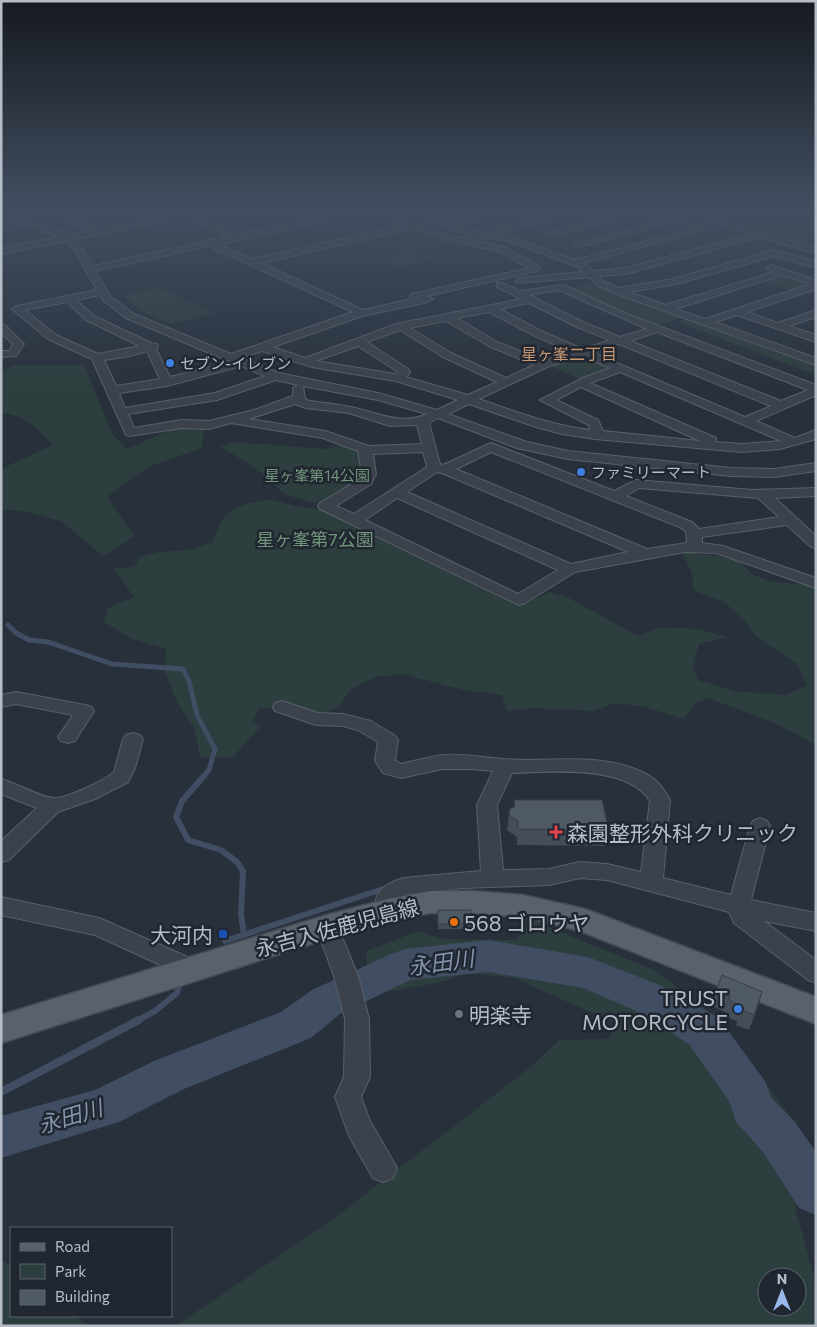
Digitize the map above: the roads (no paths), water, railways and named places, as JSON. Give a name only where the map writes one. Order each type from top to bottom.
[{"type":"main road","name":"永吉入佐鹿児島線","points":[[1,1029],[326,927],[388,910],[430,902],[472,902],[523,906],[585,922],[745,982],[816,1011]]},
{"type":"street","points":[[90,269],[102,292],[112,304],[130,316],[275,376],[384,398],[522,445],[574,455],[730,471],[813,471]]},
{"type":"street","points":[[267,269],[362,313]]},
{"type":"street","points":[[418,301],[415,296],[534,269]]},
{"type":"street","points":[[586,269],[600,283],[617,291],[816,362]]},
{"type":"street","points":[[111,390],[167,383],[207,374],[262,347],[362,313],[537,278],[591,275],[635,269]]},
{"type":"street","points":[[617,291],[661,286],[720,269]]},
{"type":"street","points":[[773,269],[816,285]]},
{"type":"street","points":[[667,308],[782,272]]},
{"type":"street","points":[[500,285],[581,325],[782,406]]},
{"type":"street","points":[[706,322],[816,285]]},
{"type":"street","points":[[519,294],[560,287],[608,310],[816,390]]},
{"type":"street","points":[[102,292],[17,309],[52,337],[97,357],[130,353],[179,337]]},
{"type":"street","points":[[69,299],[90,318],[150,347],[167,383]]},
{"type":"street","points":[[304,362],[400,326],[531,300]]},
{"type":"street","points":[[490,308],[539,334],[794,442]]},
{"type":"street","points":[[737,312],[816,339]]},
{"type":"street","points":[[779,326],[816,313]]},
{"type":"street","points":[[446,317],[494,344],[543,365]]},
{"type":"street","points":[[400,326],[447,355],[506,382]]},
{"type":"street","points":[[1,327],[19,344],[12,354],[1,354]]},
{"type":"street","points":[[299,382],[299,401],[306,404],[350,410],[390,422],[422,422],[543,365],[657,329]]},
{"type":"street","points":[[358,341],[404,371],[397,378]]},
{"type":"street","points":[[262,347],[304,362],[397,378],[470,399],[540,424],[594,435],[724,447],[762,447],[794,442],[816,434]]},
{"type":"street","points":[[97,357],[130,432],[182,424],[209,425],[258,413],[299,398]]},
{"type":"street","points":[[594,435],[597,429],[594,423],[546,400],[581,383],[620,369]]},
{"type":"street","points":[[121,412],[217,396],[275,376]]},
{"type":"street","points":[[581,383],[724,447]]},
{"type":"street","points":[[744,422],[816,390]]},
{"type":"street","points":[[232,420],[325,435],[366,450],[430,448]]},
{"type":"street","points":[[422,422],[430,448],[439,468],[645,554]]},
{"type":"street","points":[[354,520],[439,468],[491,447],[687,525],[691,528],[694,541]]},
{"type":"street","points":[[366,450],[369,474],[366,481],[325,506],[520,600],[570,569],[599,561],[645,554],[790,520]]},
{"type":"street","points":[[615,496],[636,484],[735,494],[816,492]]},
{"type":"street","points":[[397,492],[570,569]]},
{"type":"street","points":[[762,494],[816,544]]},
{"type":"street","points":[[694,541],[816,582]]},
{"type":"street","points":[[1,701],[16,698],[85,710],[68,737]]},
{"type":"street","points":[[282,707],[316,719],[343,720],[364,725],[388,740],[385,761],[390,768],[401,771],[442,762],[472,762],[506,766],[566,766],[611,770],[640,779],[650,785],[660,800],[651,884]]},
{"type":"street","points":[[1,786],[52,806],[61,805],[109,785],[121,777],[133,739]]},
{"type":"street","points":[[493,879],[487,805],[506,766]]},
{"type":"street","points":[[1,854],[52,806]]},
{"type":"street","points":[[760,826],[739,905],[742,917],[816,973]]},
{"type":"street","points":[[388,910],[388,895],[404,886],[463,880],[549,877],[580,870],[607,872],[816,922]]},
{"type":"street","points":[[1,906],[99,927],[191,969]]},
{"type":"street","points":[[326,927],[346,976],[357,1019],[357,1077],[348,1097],[359,1127],[382,1168]]},
{"type":"waterway","points":[[8,625],[16,633],[29,640],[48,642],[112,664],[183,669],[189,681],[197,715],[215,749],[209,770],[203,777]]},
{"type":"waterway","points":[[204,776],[182,801],[176,817],[188,840],[221,850],[237,862],[243,871],[241,914],[244,935]]},
{"type":"waterway","points":[[244,935],[389,887]]},
{"type":"waterway","points":[[225,941],[244,935]]},
{"type":"waterway","name":"永田川","points":[[1,1137],[103,1108],[169,1075],[296,1025],[326,1002],[405,965],[488,956],[588,973],[648,998],[704,1031],[750,1095],[752,1108],[779,1137],[816,1192]]},
{"type":"waterway","points":[[137,1021],[155,1011],[177,993],[180,982]]},
{"type":"waterway","points":[[1,1092],[139,1020]]},
{"type":"place","name":"セブン-イレブン","points":[[170,363]]},
{"type":"place","name":"ファミリーマート","points":[[581,472]]},
{"type":"place","name":"森園整形外科クリニック","points":[[556,832]]},
{"type":"place","name":"568 ゴロウヤ","points":[[454,922]]},
{"type":"place","name":"大河内","points":[[223,934]]},
{"type":"place","name":"TRUST MOTORCYCLE","points":[[738,1009]]},
{"type":"place","name":"明楽寺","points":[[459,1014]]},
{"type":"district","name":"星ヶ峯二丁目","points":[[569,353]]},
{"type":"park label","name":"星ヶ峯第14公園","points":[[317,475]]},
{"type":"park label","name":"星ヶ峯第7公園","points":[[315,539]]}]
